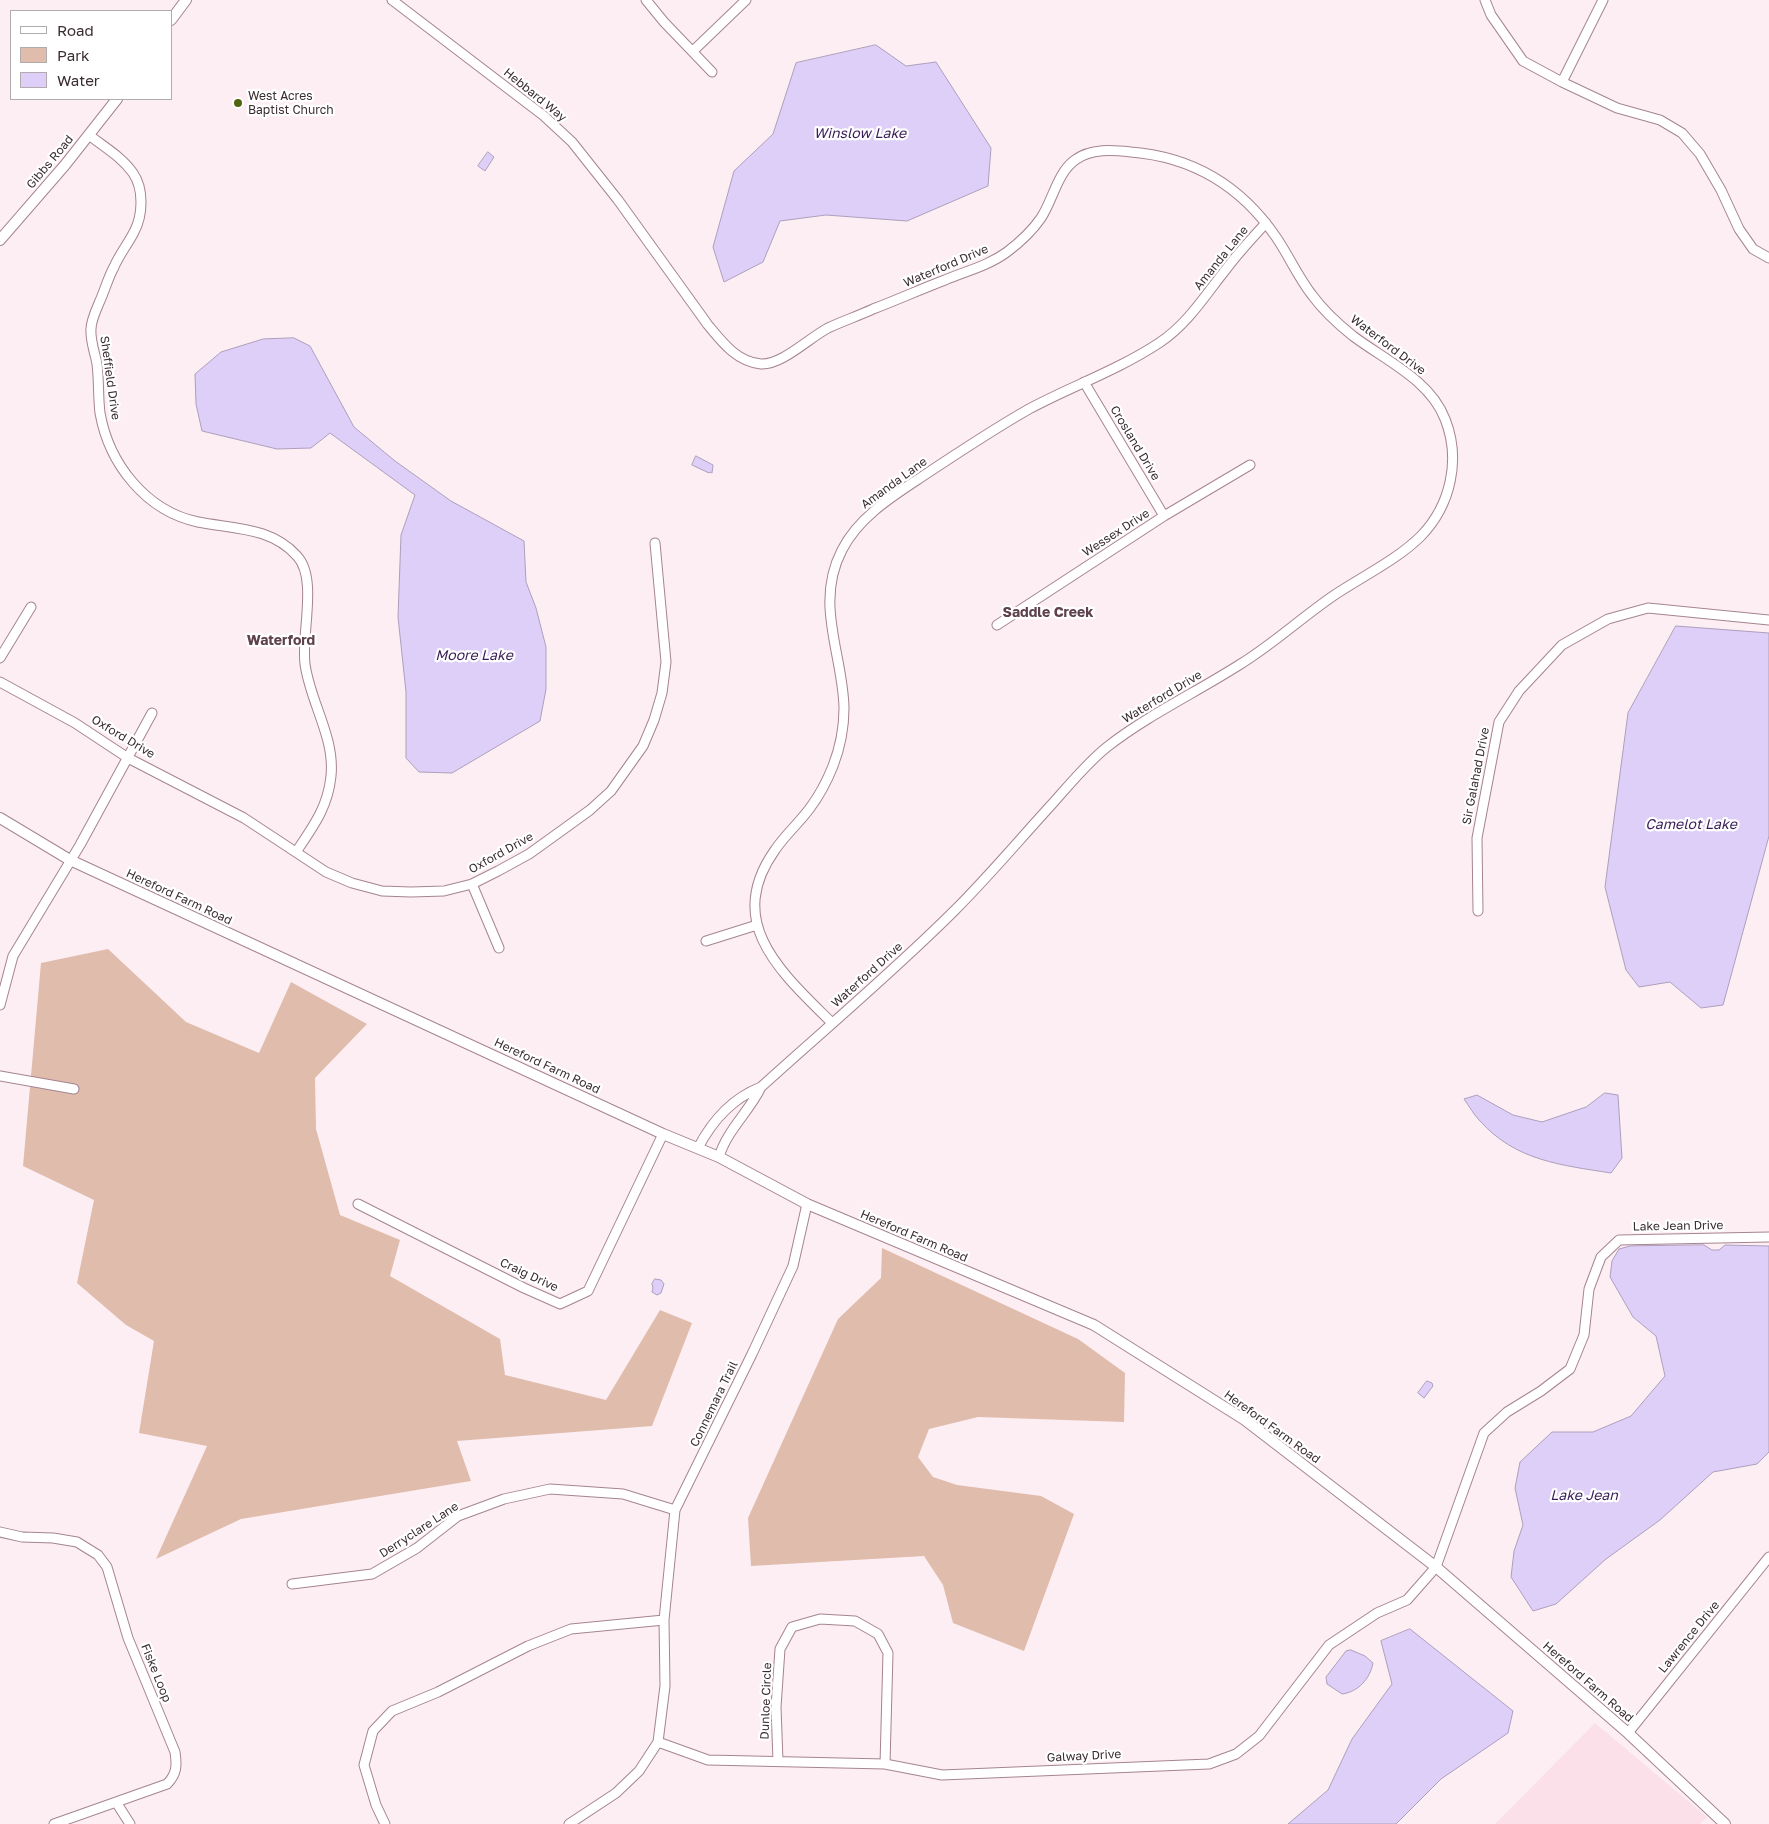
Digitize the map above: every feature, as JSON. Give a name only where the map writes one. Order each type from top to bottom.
[{"type":"street","points":[[172,19],[186,0]]},
{"type":"street","name":"Hebbard Way","points":[[392,0],[544,116],[572,142],[640,232]]},
{"type":"street","points":[[646,0],[664,22],[712,72]]},
{"type":"street","points":[[693,51],[746,0]]},
{"type":"street","points":[[1485,0],[1491,15],[1523,61],[1617,108],[1660,120],[1682,133],[1700,154],[1721,190],[1739,229],[1753,249],[1769,258]]},
{"type":"street","points":[[1562,82],[1603,0]]},
{"type":"street","name":"Gibbs Road","points":[[0,240],[116,100]]},
{"type":"street","name":"Sheffield Drive","points":[[89,135],[122,160],[134,174],[141,192],[141,210],[135,231],[114,266],[91,329],[97,367],[100,412],[108,442],[116,461],[145,495],[163,507],[179,516],[197,522],[248,529],[267,534],[299,557],[305,573],[308,592],[304,641],[305,665],[310,686],[323,722],[329,749],[331,775],[327,798],[319,818],[296,852]]},
{"type":"street","name":"Waterford Drive","points":[[640,232],[722,342],[736,356],[762,364],[774,362],[828,328],[948,278],[981,267],[1005,253],[1027,236],[1041,218],[1062,175],[1072,162],[1087,154],[1106,150],[1171,157],[1203,171],[1227,186],[1249,204],[1266,223],[1312,295],[1332,318],[1352,335],[1420,384],[1442,410],[1451,434],[1453,457],[1450,486],[1439,513],[1421,536],[1331,598],[1252,657],[1130,730],[1101,752],[957,907],[909,954],[761,1087],[754,1101],[723,1145],[719,1157]]},
{"type":"street","name":"Amanda Lane","points":[[832,1023],[774,961],[763,941],[754,910],[761,872],[775,849],[810,808],[824,786],[834,764],[842,737],[843,692],[830,623],[829,599],[841,551],[853,532],[875,511],[898,493],[958,453],[1029,410],[1160,342],[1184,322],[1245,246],[1266,223]]},
{"type":"street","name":"Crosland Drive","points":[[1084,382],[1164,516]]},
{"type":"street","name":"Wessex Drive","points":[[998,625],[1164,516],[1250,465]]},
{"type":"street","name":"Oxford Drive","points":[[0,682],[75,723],[128,758],[244,818],[326,872],[352,883],[382,891],[444,891],[472,884],[529,854],[590,810],[611,791],[643,746],[654,720],[662,693],[666,662],[655,543]]},
{"type":"street","points":[[0,658],[31,607]]},
{"type":"street","name":"Sir Galahad Drive","points":[[1478,911],[1477,838],[1499,722],[1520,690],[1562,645],[1608,620],[1648,608],[1769,620]]},
{"type":"street","points":[[0,1005],[13,956],[70,860],[152,713]]},
{"type":"street","name":"Hereford Farm Road","points":[[0,818],[70,860],[663,1134],[719,1157],[807,1204],[1094,1325],[1245,1420],[1436,1567],[1628,1733],[1725,1824]]},
{"type":"street","points":[[472,884],[500,948]]},
{"type":"street","points":[[706,941],[757,925]]},
{"type":"street","points":[[0,1076],[74,1089]]},
{"type":"street","name":"Waterford Drive","points":[[698,1148],[706,1134],[732,1103],[747,1092],[761,1087]]},
{"type":"street","points":[[732,1103],[744,1114]]},
{"type":"street","name":"Craig Drive","points":[[358,1204],[524,1288],[560,1304],[588,1291],[663,1134]]},
{"type":"street","name":"Connemara Trail","points":[[569,1824],[616,1793],[638,1771],[658,1742],[665,1686],[664,1620],[675,1510],[793,1266],[807,1204]]},
{"type":"street","name":"Lake Jean Drive","points":[[1436,1567],[1484,1433],[1507,1412],[1541,1391],[1570,1369],[1584,1335],[1589,1289],[1601,1257],[1619,1240],[1769,1237]]},
{"type":"street","name":"Derryclare Lane","points":[[292,1584],[372,1574],[416,1548],[458,1516],[504,1499],[550,1490],[623,1494],[675,1510]]},
{"type":"street","name":"Fiske Loop","points":[[0,1532],[22,1537],[53,1538],[77,1542],[98,1555],[107,1567],[128,1638],[175,1752],[177,1764],[174,1777],[168,1784],[54,1824]]},
{"type":"street","name":"Lawrence Drive","points":[[1628,1733],[1769,1557]]},
{"type":"street","name":"Galway Drive","points":[[658,1742],[708,1760],[885,1764],[942,1775],[1209,1764],[1236,1754],[1259,1736],[1330,1645],[1377,1613],[1407,1600],[1436,1567]]},
{"type":"street","name":"Dunloe Circle","points":[[778,1762],[776,1707],[780,1649],[792,1627],[820,1619],[855,1621],[878,1634],[888,1653],[885,1764]]},
{"type":"street","points":[[385,1824],[376,1805],[364,1765],[373,1732],[392,1711],[438,1692],[528,1646],[571,1629],[664,1620]]},
{"type":"street","points":[[116,1802],[130,1824]]},
{"type":"shaded area","points":[[1595,1723],[1707,1817],[1700,1824],[1495,1824]]},
{"type":"green space","points":[[108,949],[186,1022],[259,1053],[291,982],[367,1024],[315,1078],[316,1129],[340,1215],[400,1240],[390,1276],[500,1339],[505,1375],[606,1400],[660,1310],[692,1323],[652,1426],[457,1441],[471,1481],[241,1519],[156,1559],[207,1446],[139,1433],[154,1341],[126,1325],[77,1283],[94,1200],[23,1166],[41,963]]},
{"type":"green space","points":[[882,1248],[1078,1339],[1125,1373],[1124,1422],[978,1417],[929,1429],[918,1457],[933,1477],[957,1485],[1041,1496],[1074,1514],[1024,1651],[953,1623],[943,1585],[924,1556],[751,1566],[748,1518],[838,1319],[881,1278]]},
{"type":"water","name":"Winslow Lake","points":[[876,45],[906,66],[936,62],[991,148],[988,186],[907,221],[826,215],[780,221],[763,262],[724,282],[713,247],[734,171],[773,134],[796,63]]},
{"type":"water","points":[[488,152],[494,157],[485,171],[478,166]]},
{"type":"water","name":"Moore Lake","points":[[294,338],[310,346],[354,427],[395,461],[451,501],[524,541],[526,582],[536,608],[546,647],[546,689],[540,721],[452,773],[419,772],[406,758],[406,692],[398,617],[401,535],[415,495],[330,433],[311,448],[277,449],[202,431],[196,404],[195,374],[221,352],[263,339]]},
{"type":"water","points":[[696,456],[713,465],[712,473],[692,465]]},
{"type":"water","name":"Camelot Lake","points":[[1676,626],[1769,633],[1769,836],[1723,1005],[1701,1008],[1670,982],[1639,987],[1626,970],[1605,887],[1628,713]]},
{"type":"water","points":[[1605,1093],[1618,1095],[1622,1158],[1611,1173],[1557,1164],[1524,1153],[1494,1134],[1478,1119],[1464,1099],[1477,1095],[1513,1115],[1542,1122],[1586,1107]]},
{"type":"water","name":"Lake Jean","points":[[1704,1245],[1712,1250],[1719,1250],[1725,1245],[1769,1246],[1769,1452],[1757,1464],[1713,1472],[1660,1520],[1606,1559],[1556,1604],[1533,1611],[1511,1577],[1514,1551],[1523,1525],[1515,1488],[1520,1462],[1552,1432],[1593,1432],[1631,1416],[1665,1376],[1656,1336],[1633,1317],[1610,1277],[1612,1261],[1619,1249],[1630,1246]]},
{"type":"water","points":[[655,1279],[661,1280],[664,1284],[661,1293],[657,1295],[652,1292],[652,1284]]},
{"type":"water","points":[[1427,1381],[1432,1383],[1433,1386],[1424,1398],[1418,1393]]},
{"type":"water","points":[[1410,1629],[1513,1711],[1508,1733],[1441,1779],[1396,1824],[1288,1824],[1328,1790],[1352,1739],[1392,1684],[1381,1641]]},
{"type":"water","points":[[1351,1650],[1365,1656],[1373,1663],[1366,1679],[1358,1688],[1342,1694],[1327,1684],[1326,1677],[1346,1651]]},
{"type":"place","name":"West Acres Baptist Church","points":[[238,103]]},
{"type":"district","name":"Saddle Creek","points":[[1048,613]]},
{"type":"district","name":"Waterford","points":[[281,641]]}]
